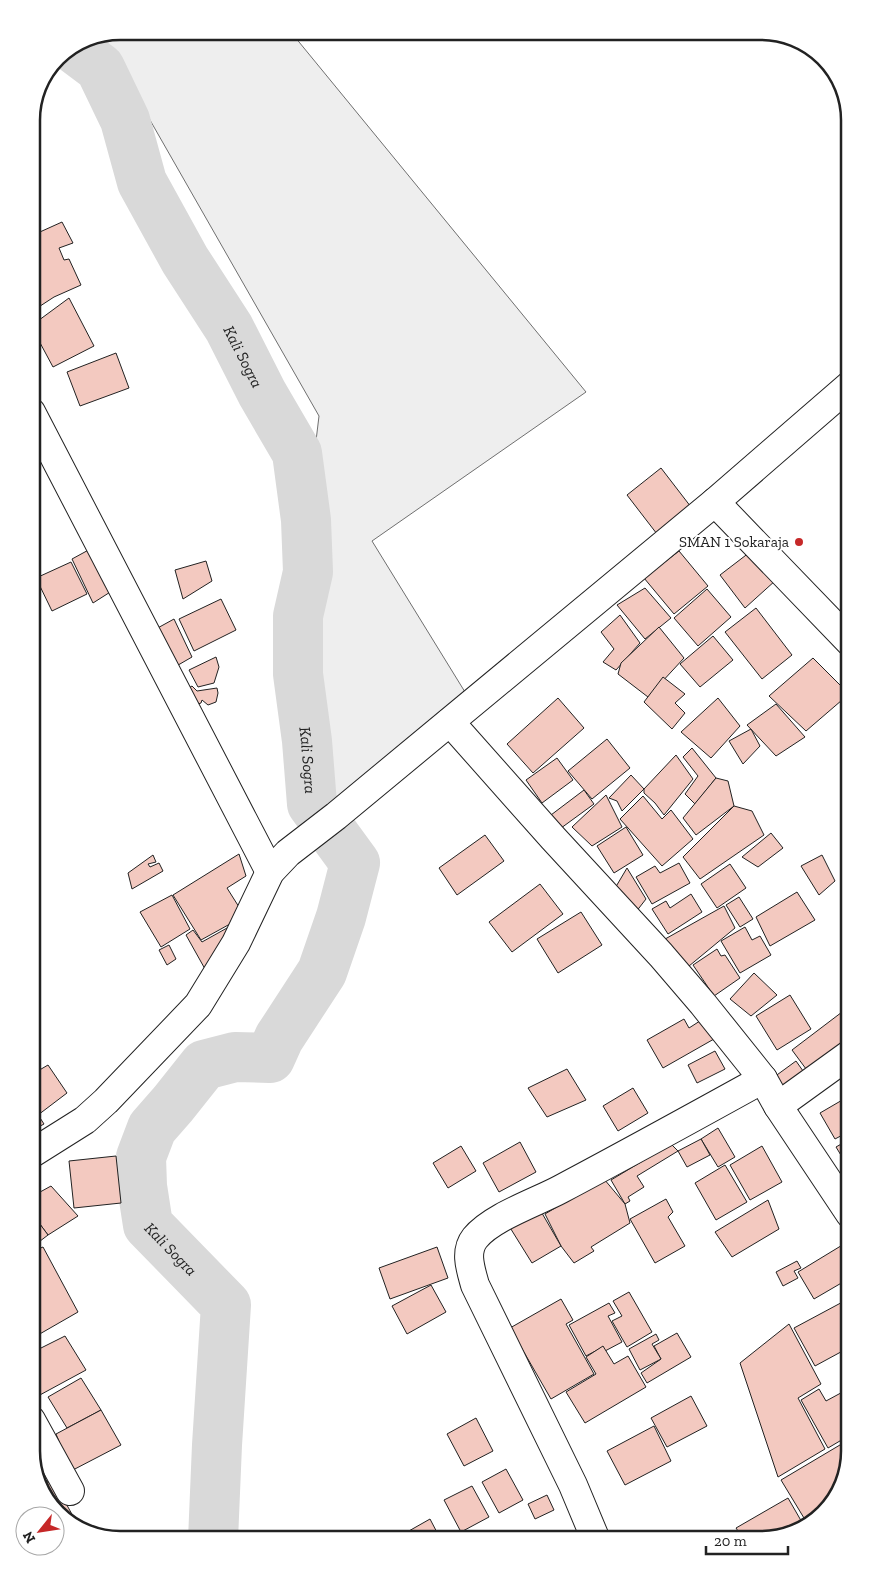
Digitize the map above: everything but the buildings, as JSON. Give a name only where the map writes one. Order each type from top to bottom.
[{"type":"street","points":[[40,1148],[85,1120],[106,1101],[198,1005],[236,943],[279,863],[715,502],[841,393]]},
{"type":"street","points":[[40,428],[279,863]]},
{"type":"street","points":[[715,502],[841,633]]},
{"type":"street","points":[[450,722],[704,1004],[762,1079],[841,1200]]},
{"type":"street","points":[[778,1106],[841,1060]]},
{"type":"street","points":[[592,1531],[565,1468],[474,1285],[468,1258],[474,1238],[494,1222],[644,1146],[762,1079]]},
{"type":"street","points":[[40,1436],[70,1491]]},
{"type":"shaded area","points":[[120,40],[297,40],[586,392],[372,541],[465,692],[324,808],[297,598],[319,416],[105,42]]},
{"type":"waterway","name":"Kali Sogra","points":[[78,52],[100,68],[125,120],[142,182],[185,260],[229,328],[262,393],[297,453],[306,520],[308,572],[298,616],[298,674],[307,741],[312,804],[355,863],[341,917],[322,972],[279,1038],[270,1058],[235,1057],[204,1065],[152,1128],[141,1157],[142,1186],[148,1225],[226,1305],[213,1531]]},
{"type":"place","name":"SMAN 1 Sokaraja","points":[[799,542]]}]
